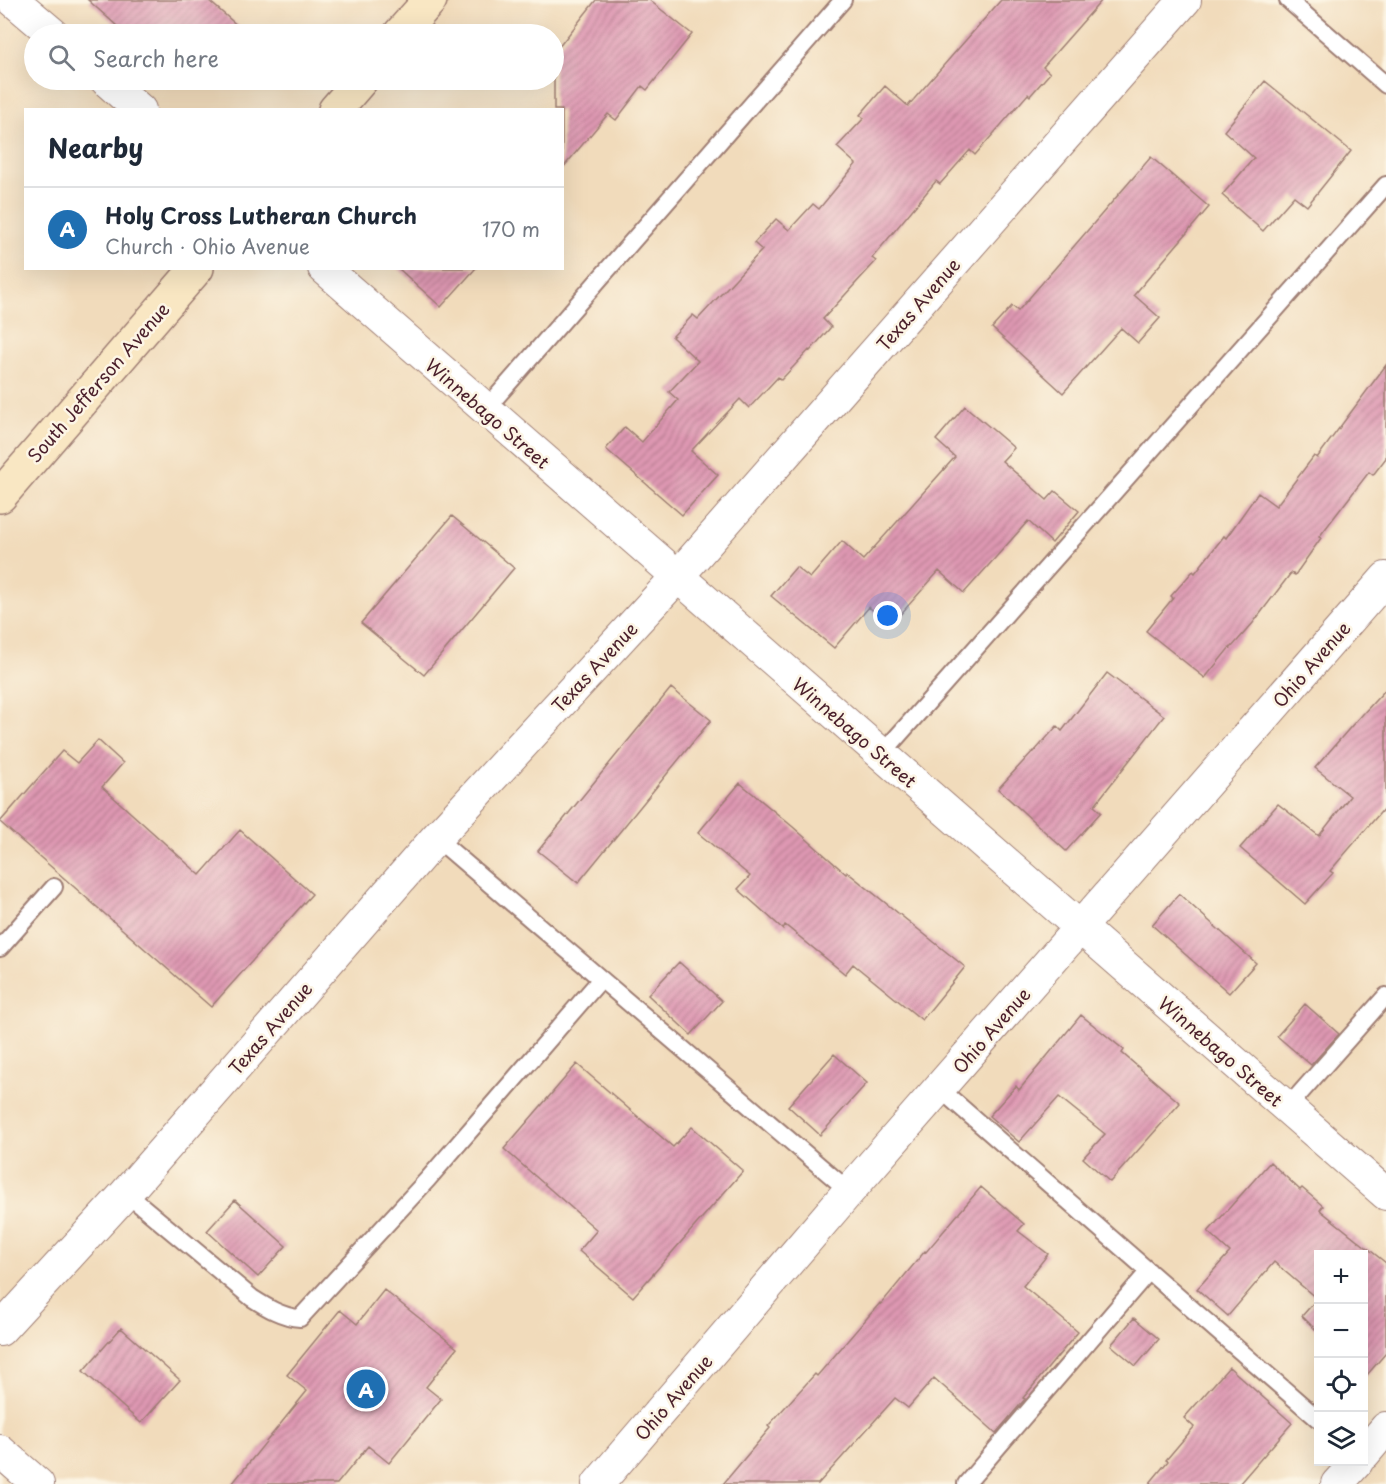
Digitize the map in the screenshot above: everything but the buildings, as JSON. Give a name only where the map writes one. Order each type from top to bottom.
[{"type":"main road","points":[[409,24],[430,0]]},
{"type":"main road","points":[[337,108],[352,90]]},
{"type":"main road","name":"South Jefferson Avenue","points":[[0,496],[195,270]]},
{"type":"street","points":[[13,0],[41,24]]},
{"type":"street","name":"Texas Avenue","points":[[0,1330],[126,1193],[436,838],[677,578],[1185,0]]},
{"type":"street","points":[[117,90],[138,108]]},
{"type":"street","name":"Winnebago Street","points":[[326,270],[1386,1194]]},
{"type":"street","name":"Ohio Avenue","points":[[598,1484],[849,1191],[1386,578]]},
{"type":"street","points":[[1368,1449],[1386,1428]]},
{"type":"street","points":[[0,1451],[38,1484]]},
{"type":"street","points":[[1337,1484],[1353,1466]]},
{"type":"lane","points":[[485,410],[843,0]]},
{"type":"lane","points":[[1288,0],[1386,85]]},
{"type":"lane","points":[[881,755],[1386,185]]},
{"type":"lane","points":[[436,838],[849,1191]]},
{"type":"lane","points":[[0,948],[54,887]]},
{"type":"lane","points":[[126,1193],[252,1298],[291,1318],[300,1318],[428,1179],[601,979]]},
{"type":"lane","points":[[1287,1108],[1386,996]]},
{"type":"lane","points":[[940,1089],[1314,1415]]},
{"type":"lane","points":[[966,1484],[1149,1271]]},
{"type":"place","name":"Holy Cross Lutheran Church","points":[[366,1389]]}]
